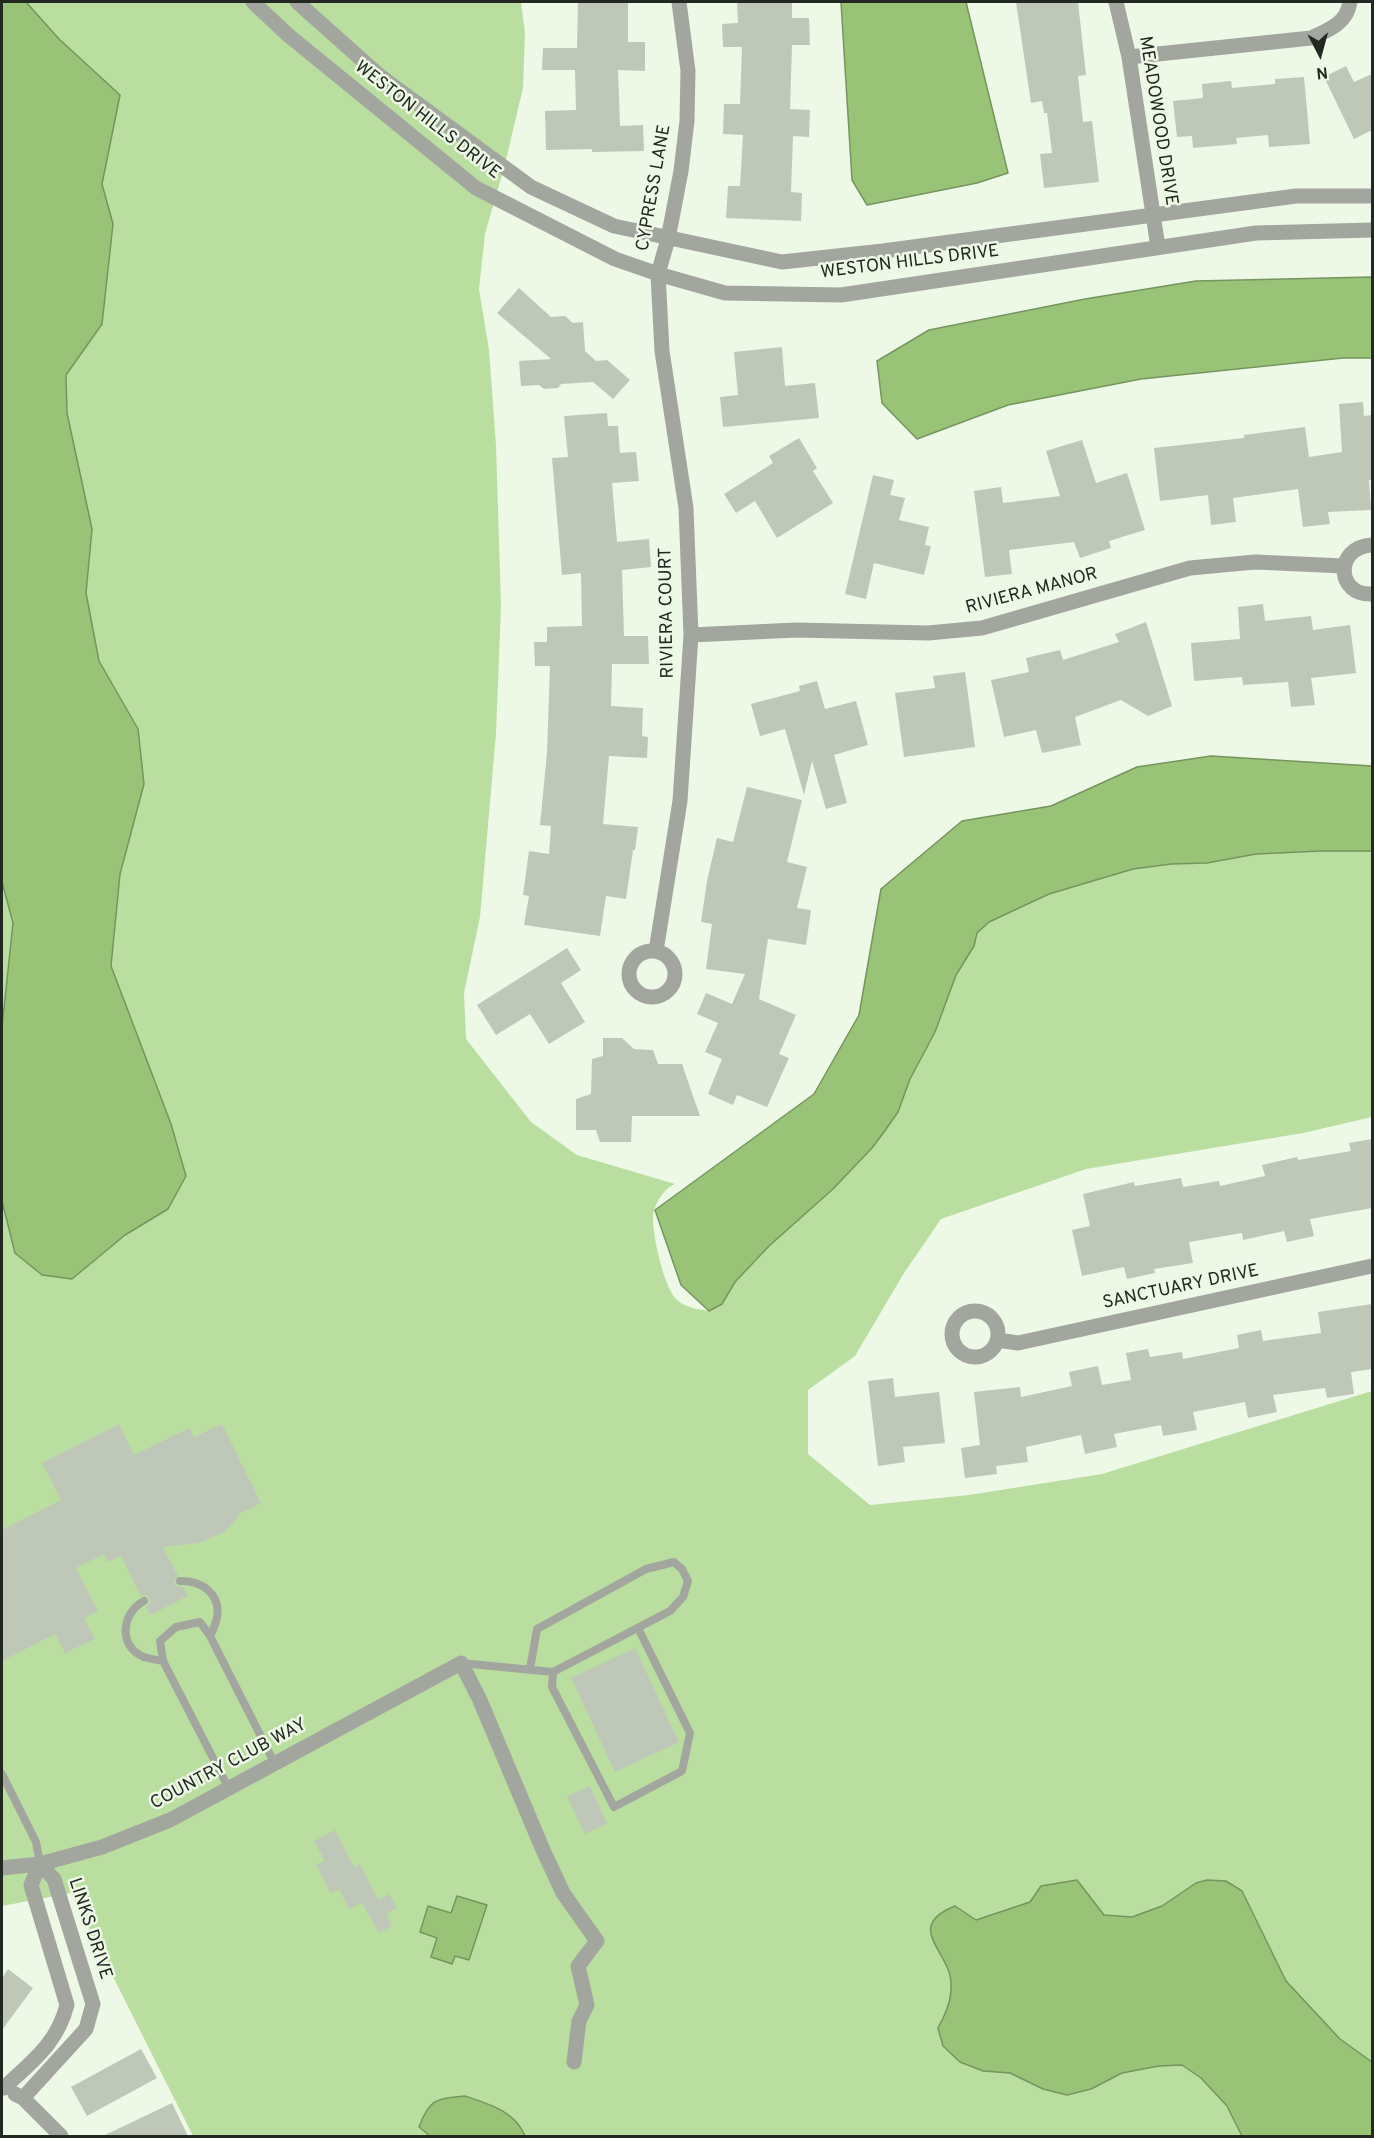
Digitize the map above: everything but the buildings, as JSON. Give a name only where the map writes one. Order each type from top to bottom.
[{"type":"street","name":"WESTON HILLS DRIVE","points":[[253,2],[288,35],[476,188],[615,259],[725,293],[841,295],[1256,233],[1372,231]]},
{"type":"street","name":"WESTON HILLS DRIVE","points":[[297,2],[380,76],[531,187],[614,226],[782,262],[883,251],[1296,196],[1372,196]]},
{"type":"street","name":"CYPRESS LANE","points":[[658,274],[668,239],[681,171],[687,121],[688,72],[679,2]]},
{"type":"street","name":"MEADOWOOD DRIVE","points":[[1116,2],[1129,57],[1158,248]]},
{"type":"street","points":[[1129,57],[1311,38],[1338,26],[1350,2]]},
{"type":"street","name":"RIVIERA COURT","points":[[656,951],[680,801],[691,635],[686,508],[662,351],[658,274]]},
{"type":"street","points":[[1372,545],[1354,550],[1347,557],[1344,566],[1349,585],[1356,591],[1372,594]]},
{"type":"street","name":"RIVIERA MANOR","points":[[691,635],[796,630],[928,633],[982,628],[1190,568],[1255,562],[1344,566]]},
{"type":"street","name":"SANCTUARY DRIVE","points":[[997,1340],[1018,1343],[1372,1266]]},
{"type":"street","points":[[461,1663],[479,1698],[563,1893],[597,1941],[578,1966],[587,2006],[579,2020],[574,2062]]},
{"type":"street","name":"COUNTRY CLUB WAY","points":[[2,1868],[40,1864],[102,1847],[170,1820],[461,1663]]},
{"type":"street","points":[[40,1864],[31,1885],[67,2005],[52,2042],[3,2088],[23,2098],[61,2136]]},
{"type":"street","name":"LINKS DRIVE","points":[[23,2098],[84,2032],[93,2004],[54,1879],[40,1864]]},
{"type":"street","points":[[62,2022],[84,2032]]},
{"type":"lane","points":[[461,1663],[553,1672],[670,1611],[683,1597],[688,1581],[682,1569],[674,1562],[646,1569],[537,1629],[530,1669]]},
{"type":"lane","points":[[180,1581],[196,1582],[209,1589],[217,1602],[217,1617],[210,1636]]},
{"type":"lane","points":[[144,1601],[138,1604],[127,1617],[124,1632],[130,1647],[143,1657],[163,1661]]},
{"type":"lane","points":[[229,1789],[163,1661],[160,1641],[176,1627],[200,1622],[210,1636],[274,1764]]},
{"type":"lane","points":[[553,1672],[552,1688],[614,1807],[682,1771],[690,1733],[638,1628]]},
{"type":"lane","points":[[2,1773],[36,1842],[40,1864]]},
{"type":"shaded area","points":[[2,2],[521,2],[525,33],[523,88],[485,234],[479,289],[489,350],[496,445],[501,606],[496,733],[480,917],[464,993],[466,1039],[531,1122],[577,1155],[675,1184],[663,1193],[657,1202],[653,1226],[666,1282],[675,1298],[683,1304],[709,1311],[722,1304],[735,1282],[799,1218],[898,1112],[910,1079],[935,1032],[956,975],[974,946],[977,933],[989,922],[1049,894],[1133,869],[1171,864],[1207,863],[1256,854],[1372,851],[1372,1117],[1303,1133],[1086,1169],[941,1219],[904,1273],[855,1356],[808,1390],[808,1454],[870,1505],[969,1495],[1102,1474],[1372,1391],[1372,2136],[193,2136],[71,1893],[2,1906]]},
{"type":"shaded area","points":[[2,2],[26,2],[59,39],[120,95],[102,184],[113,224],[102,324],[66,375],[67,413],[92,529],[86,593],[99,661],[138,729],[144,784],[120,874],[111,966],[171,1124],[186,1176],[168,1209],[125,1235],[72,1279],[42,1275],[15,1253],[2,1201],[2,1027],[13,923],[2,882]]},
{"type":"shaded area","points":[[841,2],[966,2],[1008,173],[977,183],[867,205],[852,180]]},
{"type":"shaded area","points":[[1372,277],[1372,358],[1343,358],[1141,379],[1008,405],[917,439],[882,403],[877,361],[929,330],[1085,299],[1196,281]]},
{"type":"shaded area","points":[[1211,756],[1372,766],[1372,851],[1256,854],[1207,863],[1171,864],[1133,869],[1049,894],[989,922],[977,933],[974,946],[956,975],[935,1032],[910,1079],[898,1112],[872,1148],[833,1189],[769,1246],[735,1282],[722,1304],[709,1311],[681,1285],[655,1210],[814,1094],[859,1015],[881,889],[962,821],[1051,806],[1137,767]]},
{"type":"shaded area","points":[[1077,1880],[1104,1915],[1132,1917],[1162,1906],[1196,1883],[1207,1880],[1226,1881],[1242,1891],[1286,1981],[1340,2039],[1372,2062],[1372,2136],[1242,2136],[1227,2106],[1201,2078],[1182,2065],[1159,2066],[1122,2073],[1091,2089],[1067,2095],[1043,2089],[1010,2073],[983,2071],[960,2062],[943,2046],[938,2028],[948,2006],[951,1983],[949,1971],[933,1940],[932,1922],[940,1914],[955,1906],[976,1920],[1030,1902],[1041,1886]]},
{"type":"shaded area","points":[[457,1896],[487,1905],[469,1960],[455,1956],[452,1964],[431,1957],[437,1938],[420,1932],[428,1906],[451,1913]]},
{"type":"shaded area","points":[[465,2096],[508,2114],[521,2127],[525,2136],[430,2136],[419,2127],[427,2110],[435,2102]]}]
